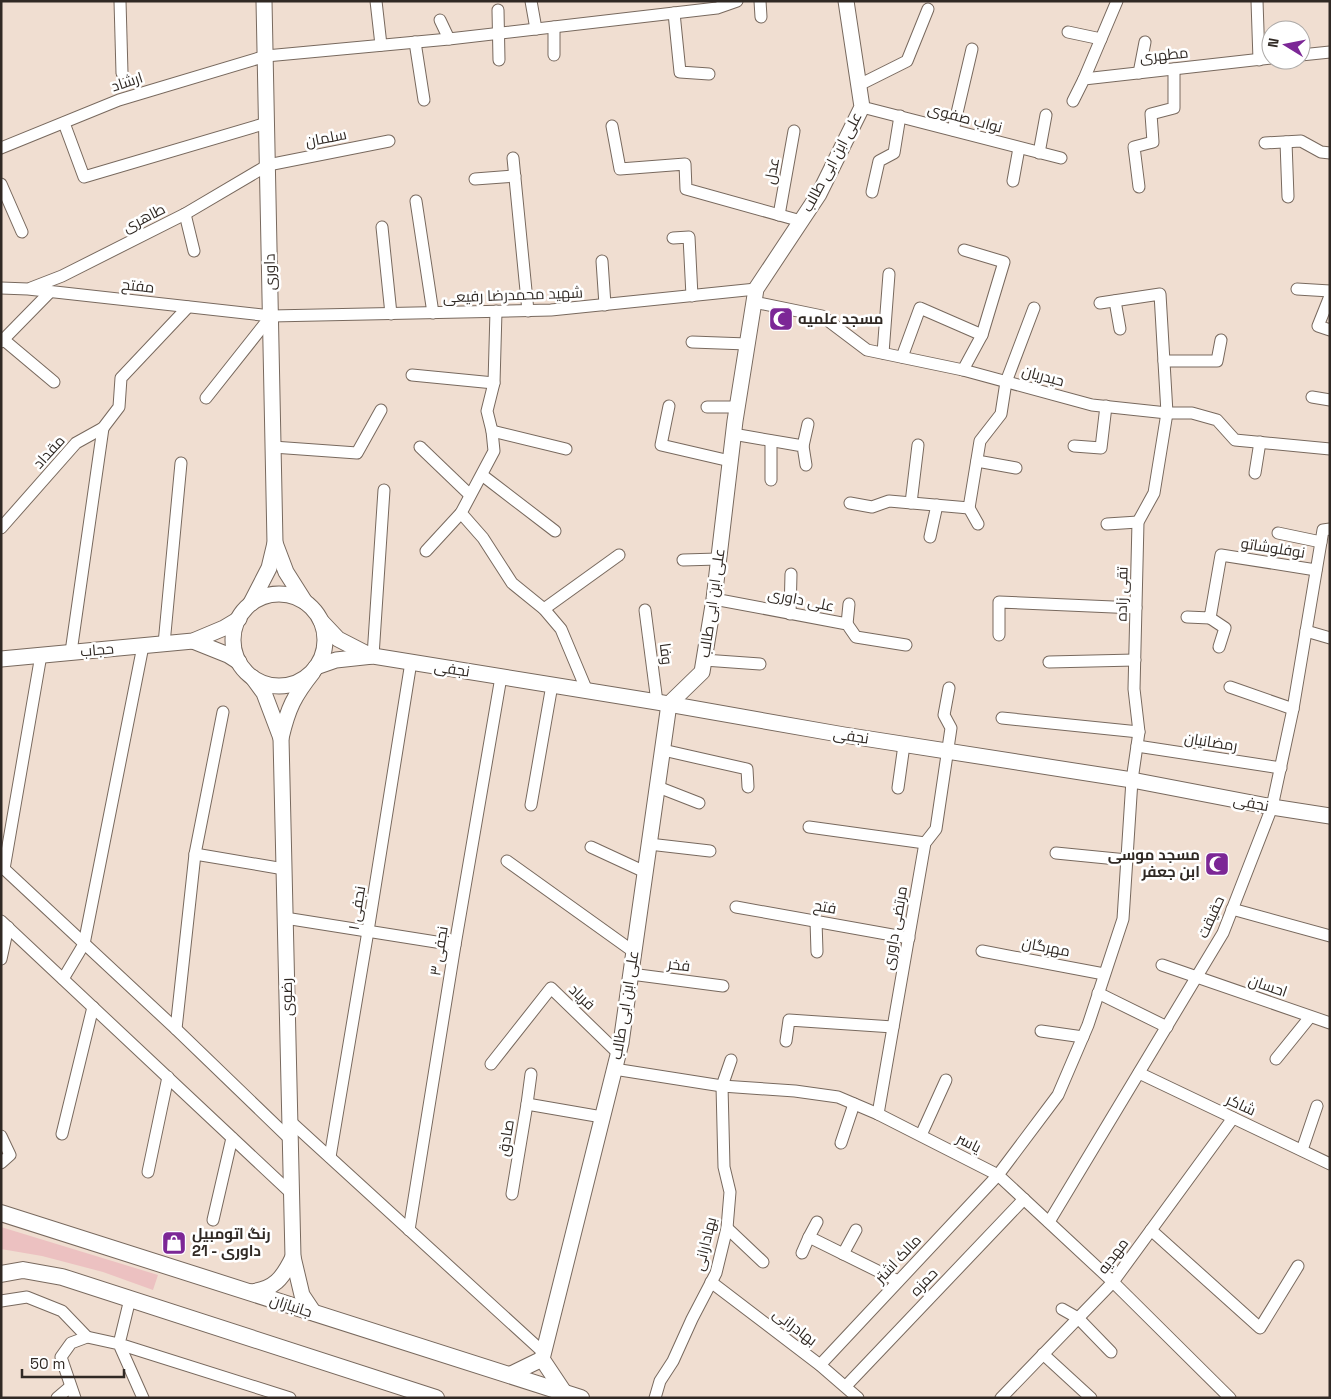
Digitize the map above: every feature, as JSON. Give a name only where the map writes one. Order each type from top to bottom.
[{"type":"main road","name":"جانبازان","points":[[1,1213],[581,1398]]},
{"type":"main road","points":[[1,1274],[23,1270],[62,1277],[436,1398]]},
{"type":"street","points":[[120,1],[122,73]]},
{"type":"street","name":"داوری","points":[[264,1],[276,543]]},
{"type":"street","points":[[376,1],[381,45]]},
{"type":"street","points":[[531,1],[536,29]]},
{"type":"street","name":"ارشاد","points":[[1,148],[119,100],[266,56],[449,39],[674,13],[736,1]]},
{"type":"street","points":[[760,1],[761,17]]},
{"type":"street","name":"علی ابن ابی طالب","points":[[543,1356],[618,1054],[663,750],[663,703],[702,672],[714,599],[733,434],[755,296],[819,194],[862,107],[846,1]]},
{"type":"street","points":[[1073,101],[1102,39],[1117,1]]},
{"type":"street","points":[[1257,1],[1259,60]]},
{"type":"street","points":[[859,85],[907,61],[928,9]]},
{"type":"street","points":[[498,10],[499,60]]},
{"type":"street","points":[[674,13],[680,72],[709,74]]},
{"type":"street","points":[[440,20],[449,39]]},
{"type":"street","points":[[554,27],[554,55]]},
{"type":"street","points":[[1068,32],[1102,39]]},
{"type":"street","points":[[415,42],[424,100]]},
{"type":"street","points":[[1139,73],[1145,42]]},
{"type":"street","points":[[953,130],[972,49]]},
{"type":"street","points":[[1311,54],[1330,52]]},
{"type":"street","name":"مطهری","points":[[1084,78],[1259,60]]},
{"type":"street","points":[[1139,187],[1134,147],[1153,142],[1151,114],[1174,108],[1174,69]]},
{"type":"street","name":"نواب صفوی","points":[[862,107],[1061,158]]},
{"type":"street","points":[[1039,153],[1046,115]]},
{"type":"street","points":[[872,192],[879,161],[894,154],[900,116]]},
{"type":"street","points":[[64,123],[84,177],[267,123]]},
{"type":"street","points":[[612,126],[620,170],[685,164],[686,189],[801,221]]},
{"type":"street","name":"عدل","points":[[779,216],[794,131]]},
{"type":"street","name":"سلمان","points":[[268,165],[389,141]]},
{"type":"street","points":[[1264,143],[1301,141],[1321,152],[1330,153]]},
{"type":"street","points":[[1286,142],[1288,197]]},
{"type":"street","points":[[1013,181],[1019,148]]},
{"type":"street","points":[[513,158],[528,311]]},
{"type":"street","name":"طاهری","points":[[28,289],[62,276],[185,214],[268,165]]},
{"type":"street","points":[[475,179],[515,176]]},
{"type":"street","points":[[1,184],[22,232]]},
{"type":"street","points":[[416,201],[433,313]]},
{"type":"street","points":[[185,214],[194,250]]},
{"type":"street","points":[[382,227],[391,314]]},
{"type":"street","points":[[673,238],[689,236],[692,296]]},
{"type":"street","points":[[963,370],[982,335],[1004,262],[964,250]]},
{"type":"street","points":[[602,261],[605,305]]},
{"type":"street","points":[[883,353],[890,274]]},
{"type":"street","name":"مفتح","points":[[1,288],[28,289],[271,316]]},
{"type":"street","points":[[1297,289],[1330,291]]},
{"type":"street","points":[[50,292],[2,341],[54,382]]},
{"type":"street","name":"تقی زاده","points":[[1098,993],[1123,919],[1132,780],[1140,732],[1134,689],[1138,522],[1154,493],[1167,413],[1160,294],[1116,301]]},
{"type":"street","name":"شهید محمدرضا رفیعی","points":[[271,316],[528,311],[692,296],[755,296]]},
{"type":"street","name":"حیدریان","points":[[755,296],[822,316],[867,350],[963,370],[1092,405],[1167,413],[1192,413],[1217,420],[1235,440],[1330,449]]},
{"type":"street","points":[[1330,296],[1318,326],[1330,330]]},
{"type":"street","points":[[1100,303],[1116,301],[1120,329]]},
{"type":"street","name":"مقداد","points":[[1,528],[76,443],[103,428],[119,407],[121,378],[188,307]]},
{"type":"street","points":[[902,357],[920,308],[982,335]]},
{"type":"street","points":[[978,524],[969,508],[980,441],[1001,414],[1006,382],[1034,308]]},
{"type":"street","points":[[426,551],[461,513],[494,451],[487,411],[494,383],[496,312]]},
{"type":"street","points":[[206,398],[271,316]]},
{"type":"street","points":[[1164,361],[1217,361],[1221,340]]},
{"type":"street","points":[[692,342],[747,344]]},
{"type":"street","points":[[412,374],[494,383]]},
{"type":"street","points":[[1312,396],[1330,400]]},
{"type":"street","points":[[669,406],[661,445],[730,461]]},
{"type":"street","points":[[1074,446],[1101,448],[1106,406]]},
{"type":"street","points":[[707,407],[737,407]]},
{"type":"street","points":[[273,447],[357,453],[381,410]]},
{"type":"street","points":[[806,465],[803,446],[808,424]]},
{"type":"street","points":[[71,652],[103,428]]},
{"type":"street","points":[[492,431],[566,448]]},
{"type":"street","points":[[733,434],[803,446]]},
{"type":"street","points":[[771,440],[771,480]]},
{"type":"street","points":[[1255,473],[1260,442]]},
{"type":"street","points":[[911,503],[918,445]]},
{"type":"street","points":[[420,447],[470,495]]},
{"type":"street","points":[[976,461],[1016,468]]},
{"type":"street","points":[[164,644],[181,463]]},
{"type":"street","points":[[482,475],[555,531]]},
{"type":"street","points":[[373,656],[384,490]]},
{"type":"street","points":[[850,503],[872,507],[889,501],[969,508]]},
{"type":"street","points":[[930,537],[937,505]]},
{"type":"street","points":[[461,513],[483,538],[512,583],[544,609],[561,629],[586,691]]},
{"type":"street","points":[[1107,524],[1138,522]]},
{"type":"street","points":[[1278,533],[1325,534]]},
{"type":"street","name":"حقیقت","points":[[1049,1222],[1223,933],[1272,808],[1293,709],[1316,570],[1325,534]]},
{"type":"street","points":[[276,543],[269,568],[251,603],[238,619],[234,628],[233,643],[236,658],[264,693],[281,738]]},
{"type":"street","points":[[276,543],[286,572],[307,604]]},
{"type":"street","points":[[544,609],[620,555]]},
{"type":"street","name":"نوفلوشاتو","points":[[1210,618],[1221,555],[1316,570]]},
{"type":"street","points":[[683,560],[718,559]]},
{"type":"street","points":[[790,614],[791,574]]},
{"type":"street","points":[[251,603],[264,596],[279,594],[295,596],[318,615],[323,629],[324,644],[321,659],[296,693],[287,714],[281,738]]},
{"type":"street","name":"علی داوری","points":[[714,599],[847,624],[856,637],[906,645]]},
{"type":"street","points":[[999,635],[999,602],[1136,608]]},
{"type":"street","points":[[847,624],[849,604]]},
{"type":"street","name":"وفا","points":[[645,610],[663,703]]},
{"type":"street","points":[[1187,617],[1210,618],[1225,628],[1219,647]]},
{"type":"street","points":[[193,641],[224,628],[238,619]]},
{"type":"street","points":[[320,621],[338,639],[373,656]]},
{"type":"street","points":[[1306,630],[1330,638]]},
{"type":"street","points":[[193,641],[228,655],[239,662]]},
{"type":"street","name":"حجاب","points":[[1,659],[193,641]]},
{"type":"street","points":[[63,979],[84,944],[143,646]]},
{"type":"street","points":[[41,655],[3,867],[291,1140]]},
{"type":"street","points":[[251,676],[271,685],[286,685],[300,680],[314,669],[336,660],[373,656]]},
{"type":"street","name":"نجفی","points":[[373,656],[663,703],[904,745],[1132,780],[1272,808],[1330,816]]},
{"type":"street","points":[[704,660],[760,664]]},
{"type":"street","points":[[1049,662],[1135,660]]},
{"type":"street","name":"نجفی ۱","points":[[330,1157],[411,662]]},
{"type":"street","name":"نجفی ۳","points":[[410,1230],[500,677]]},
{"type":"street","points":[[531,805],[552,685]]},
{"type":"street","points":[[1230,687],[1293,709]]},
{"type":"street","name":"مرتضی داوری","points":[[878,1114],[925,843],[936,829],[951,728],[944,715],[949,688]]},
{"type":"street","points":[[176,1029],[195,854],[223,712]]},
{"type":"street","points":[[1002,718],[1140,732]]},
{"type":"street","name":"رضوی","points":[[281,738],[293,1257],[302,1295],[314,1313]]},
{"type":"street","points":[[898,788],[904,745]]},
{"type":"street","name":"رمضانیان","points":[[1137,746],[1281,768]]},
{"type":"street","points":[[663,750],[748,769],[748,787]]},
{"type":"street","points":[[658,787],[699,803]]},
{"type":"street","points":[[809,827],[925,843]]},
{"type":"street","points":[[649,844],[710,851]]},
{"type":"street","points":[[591,847],[645,872]]},
{"type":"street","points":[[1056,853],[1127,860]]},
{"type":"street","points":[[195,854],[284,869]]},
{"type":"street","points":[[507,861],[634,952]]},
{"type":"street","name":"فتح","points":[[736,907],[908,938]]},
{"type":"street","points":[[1232,909],[1330,936]]},
{"type":"street","points":[[285,918],[455,945]]},
{"type":"street","points":[[816,921],[818,952]]},
{"type":"street","points":[[1,959],[5,924]]},
{"type":"street","points":[[5,924],[292,1194]]},
{"type":"street","name":"مهرگان","points":[[982,951],[1104,974]]},
{"type":"street","name":"احسان","points":[[1162,965],[1330,1023]]},
{"type":"street","name":"فخر","points":[[631,974],[723,986]]},
{"type":"street","name":"فریاد","points":[[491,1064],[551,988],[618,1054]]},
{"type":"street","points":[[1098,993],[1167,1027]]},
{"type":"street","name":"مالک اشتر","points":[[820,1364],[998,1174],[1058,1095],[1083,1037],[1098,993]]},
{"type":"street","points":[[62,1134],[93,1007]]},
{"type":"street","points":[[1276,1059],[1310,1016]]},
{"type":"street","points":[[786,1041],[789,1020],[893,1026]]},
{"type":"street","points":[[1041,1032],[1083,1037]]},
{"type":"street","points":[[722,1086],[731,1060]]},
{"type":"street","name":"یاسر","points":[[614,1069],[722,1086],[795,1091],[838,1097],[878,1114],[998,1174],[1113,1282],[1230,1398]]},
{"type":"street","name":"شاکر","points":[[1139,1073],[1330,1164]]},
{"type":"street","points":[[527,1104],[531,1074]]},
{"type":"street","points":[[148,1172],[168,1077]]},
{"type":"street","points":[[921,1135],[946,1080]]},
{"type":"street","name":"بهادارانی","points":[[655,1398],[660,1381],[674,1361],[692,1319],[716,1273],[727,1228],[730,1192],[724,1167],[722,1086]]},
{"type":"street","name":"صادق","points":[[512,1194],[527,1104],[602,1117]]},
{"type":"street","points":[[841,1143],[854,1104]]},
{"type":"street","points":[[1302,1150],[1317,1106]]},
{"type":"street","name":"مهدیه","points":[[1004,1397],[1113,1282],[1233,1118]]},
{"type":"street","points":[[290,1121],[410,1230],[543,1356],[564,1392]]},
{"type":"street","points":[[1,1136],[10,1155],[1,1163]]},
{"type":"street","points":[[213,1220],[232,1138]]},
{"type":"street","name":"حمزه","points":[[846,1386],[1024,1199]]},
{"type":"street","points":[[802,1253],[817,1222]]},
{"type":"street","points":[[727,1228],[763,1262]]},
{"type":"street","points":[[843,1254],[856,1230]]},
{"type":"street","points":[[1151,1230],[1260,1328],[1298,1266]]},
{"type":"street","points":[[809,1237],[898,1281]]},
{"type":"street","points":[[249,1292],[260,1291],[273,1285],[285,1273],[293,1257]]},
{"type":"street","name":"بهادرانی","points":[[711,1282],[820,1364],[858,1398]]},
{"type":"street","points":[[1,1301],[27,1297],[62,1311],[87,1337]]},
{"type":"street","points":[[130,1299],[119,1344],[143,1398]]},
{"type":"street","points":[[1062,1309],[1078,1318],[1111,1352]]},
{"type":"street","points":[[57,1398],[73,1393],[61,1357],[71,1343],[87,1337],[119,1344],[290,1398]]},
{"type":"street","points":[[1043,1354],[1091,1398]]},
{"type":"street","points":[[509,1375],[543,1356]]},
{"type":"shaded area","points":[[1,1227],[158,1275],[153,1290],[103,1272],[42,1256],[1,1249]]},
{"type":"place","name":"مسجد علمیه","points":[[781,319]]},
{"type":"place","name":"مسجد موسی ابن جعفر","points":[[1217,864]]},
{"type":"place","name":"رنگ اتومبیل 21 - داوری","points":[[174,1243]]}]
